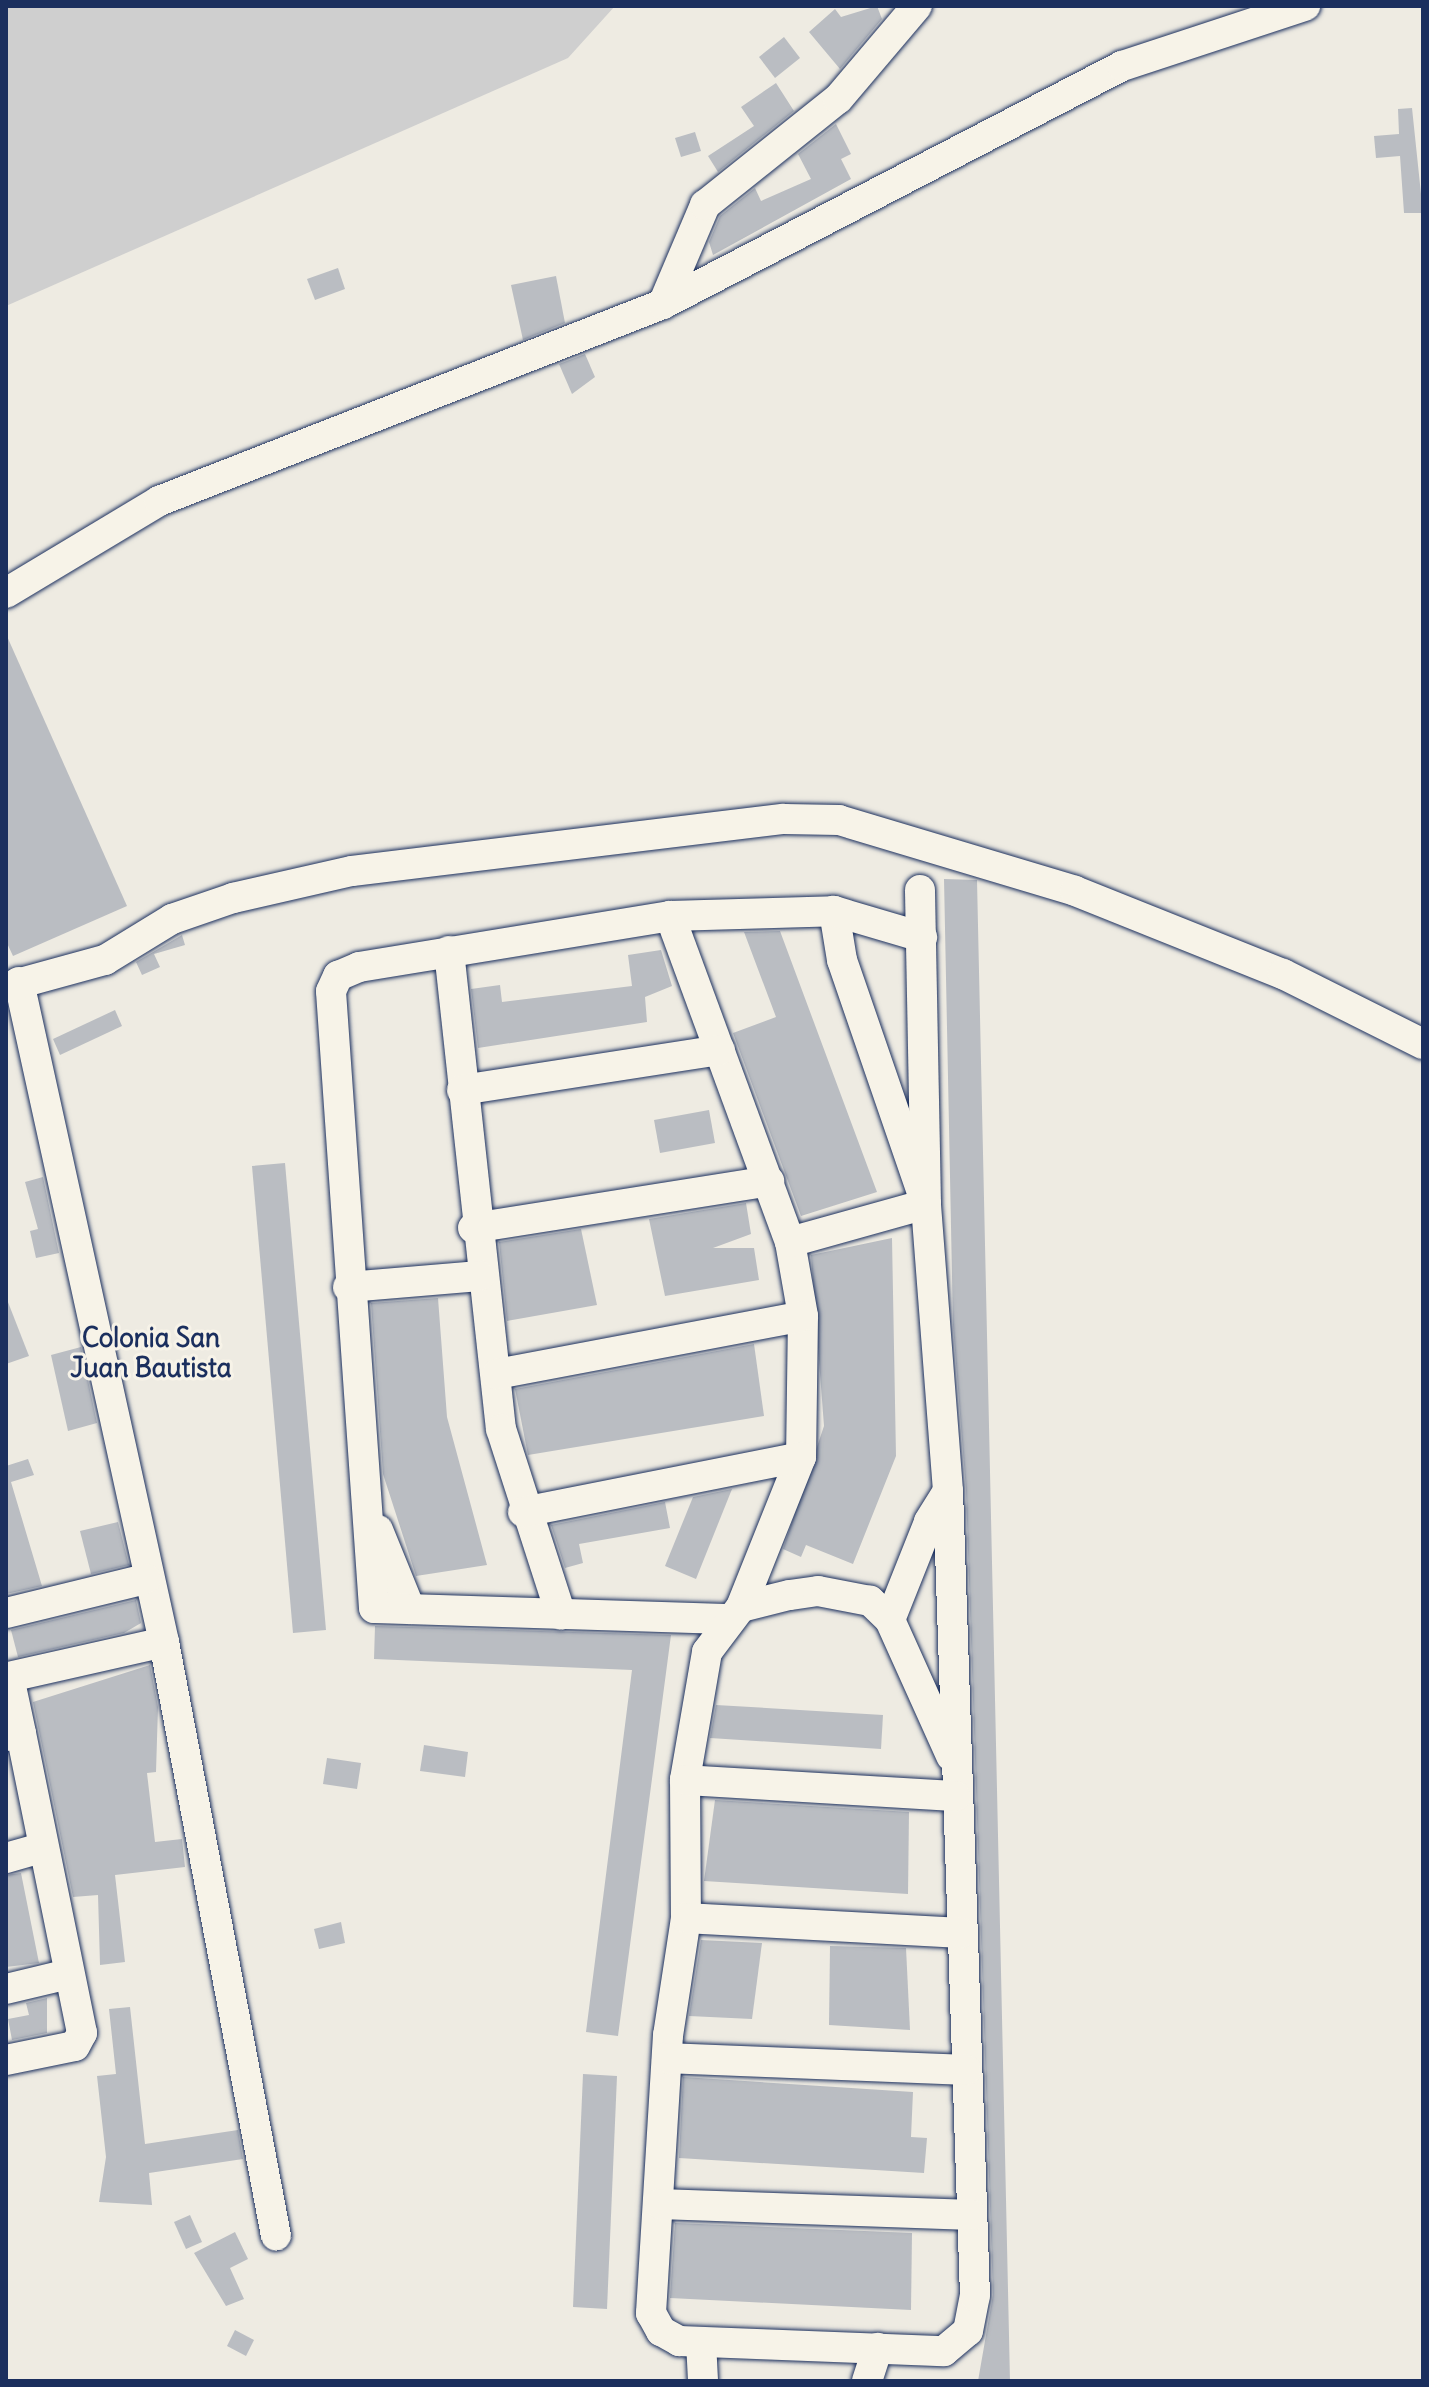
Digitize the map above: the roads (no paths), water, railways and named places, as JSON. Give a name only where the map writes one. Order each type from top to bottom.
[{"type":"street","points":[[663,304],[705,205],[838,99],[917,6]]},
{"type":"street","points":[[6,593],[159,501],[663,304],[1122,66],[1305,6]]},
{"type":"street","points":[[276,2236],[164,1642],[146,1579],[13,985],[105,960],[172,919],[233,898],[352,871],[755,822],[839,820],[1075,891],[1283,974],[1423,1044]]},
{"type":"street","points":[[670,916],[790,1242],[803,1316],[801,1457],[733,1613],[707,1652],[685,1780],[686,1918],[667,2058],[651,2313],[661,2331],[701,2342],[944,2351],[960,2345],[975,2296],[948,1491],[926,1204],[920,890]]},
{"type":"street","points":[[922,937],[834,911],[670,916],[359,967],[338,976],[331,991],[348,1287],[374,1608],[561,1615],[733,1613],[818,1591],[870,1601],[890,1620],[955,1761]]},
{"type":"street","points":[[834,911],[842,960],[926,1204]]},
{"type":"street","points":[[449,951],[473,1228],[497,1374],[501,1429],[523,1512],[561,1615]]},
{"type":"street","points":[[462,1090],[720,1050]]},
{"type":"street","points":[[473,1228],[769,1181]]},
{"type":"street","points":[[790,1242],[926,1204]]},
{"type":"street","points":[[348,1287],[480,1276]]},
{"type":"street","points":[[497,1374],[803,1316]]},
{"type":"street","points":[[523,1512],[801,1457]]},
{"type":"street","points":[[890,1620],[924,1533],[948,1491]]},
{"type":"street","points":[[6,1613],[146,1579]]},
{"type":"street","points":[[6,2060],[80,2040],[42,1848],[13,1734],[8,1671],[164,1642]]},
{"type":"street","points":[[685,1780],[956,1796]]},
{"type":"street","points":[[6,1858],[42,1848]]},
{"type":"street","points":[[686,1918],[961,1933]]},
{"type":"street","points":[[6,1989],[69,1974]]},
{"type":"street","points":[[667,2058],[966,2070]]},
{"type":"street","points":[[660,2204],[972,2215]]},
{"type":"street","points":[[701,2342],[703,2381]]},
{"type":"street","points":[[867,2381],[878,2348]]},
{"type":"district","name":"Colonia San Juan Bautista","points":[[151,1353]]}]
